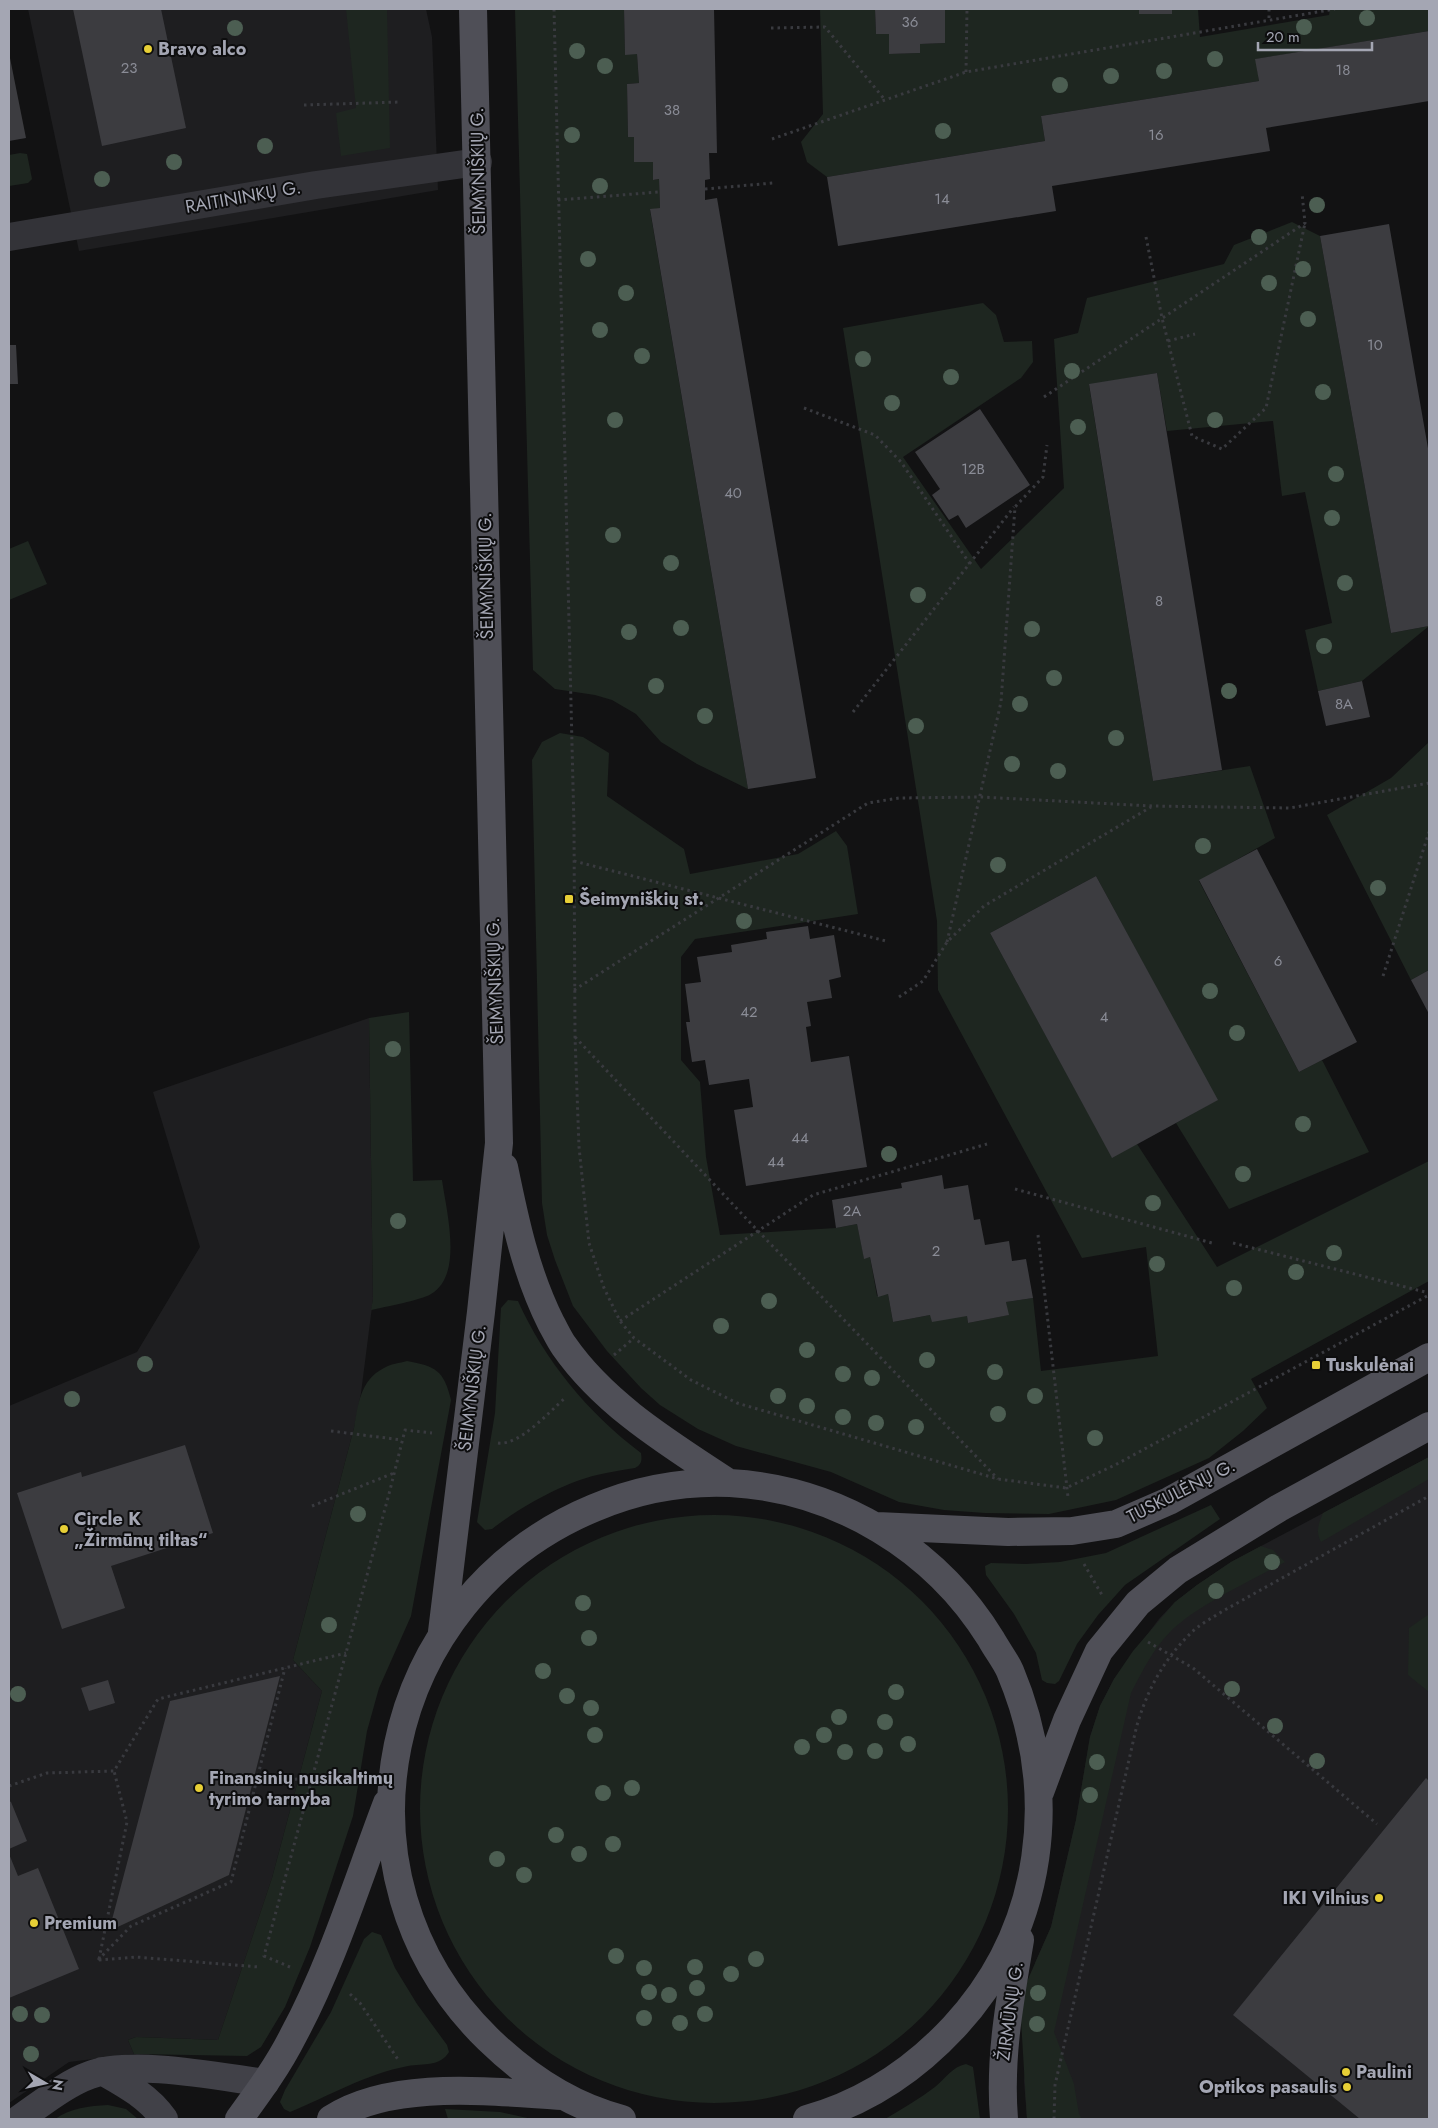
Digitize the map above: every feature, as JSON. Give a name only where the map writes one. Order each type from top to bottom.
[{"type":"main road","name":"ŠEIMYNIŠKIŲ G.","points":[[442,1633],[480,1321],[499,1143],[474,9]]},
{"type":"main road","name":"ŠEIMYNIŠKIŲ G.","points":[[499,1143],[520,1244],[539,1299],[563,1345],[588,1378],[651,1431],[729,1483]]},
{"type":"main road","name":"TUSKULĖNŲ G.","points":[[877,1526],[1008,1532],[1072,1531],[1116,1524],[1169,1501],[1429,1357]]},
{"type":"main road","points":[[1040,1793],[1068,1720],[1099,1651],[1138,1604],[1178,1570],[1270,1513],[1429,1426]]},
{"type":"main road","points":[[622,2119],[564,2096],[513,2063],[475,2026],[433,1969],[408,1913],[394,1853],[391,1792],[399,1736],[416,1683],[442,1633],[476,1588],[518,1550],[565,1520],[618,1498],[673,1486],[729,1483],[780,1490],[830,1504],[877,1526],[930,1564],[974,1612],[1008,1667],[1030,1728],[1040,1793],[1038,1848],[1026,1902],[1004,1957],[972,2008],[932,2051],[884,2086],[830,2113],[807,2119]]},
{"type":"main road","points":[[239,2119],[265,2083],[293,2036],[320,1979],[391,1792]]},
{"type":"main road","name":"ŽIRMŪNŲ G.","points":[[1004,2119],[1002,2097],[1003,2044],[1026,1902]]},
{"type":"main road","points":[[334,2118],[370,2102],[409,2094],[482,2091],[564,2096]]},
{"type":"street","name":"RAITININKŲ G.","points":[[9,237],[316,185],[478,162]]},
{"type":"street","points":[[19,2119],[73,2084],[102,2071],[143,2068],[265,2083]]},
{"type":"street","points":[[102,2071],[124,2083],[156,2107],[164,2119]]},
{"type":"path","points":[[554,9],[574,861],[573,990],[579,1147],[589,1243],[604,1288],[620,1321],[634,1338],[691,1380],[737,1403],[998,1479],[1066,1488],[1115,1466],[1429,1294]]},
{"type":"path","points":[[966,72],[967,9]]},
{"type":"path","points":[[1269,9],[1269,20]]},
{"type":"path","points":[[772,139],[966,72],[1335,9]]},
{"type":"path","points":[[771,28],[825,27],[885,100]]},
{"type":"path","points":[[304,105],[400,102]]},
{"type":"path","points":[[705,189],[773,183]]},
{"type":"path","points":[[558,200],[659,192]]},
{"type":"path","points":[[1146,237],[1162,318],[1192,436],[1222,449],[1266,408],[1305,223],[1302,193]]},
{"type":"path","points":[[1044,397],[1305,223]]},
{"type":"path","points":[[1168,342],[1195,334]]},
{"type":"path","points":[[804,408],[875,434],[901,462],[970,564]]},
{"type":"path","points":[[852,712],[1015,507],[1043,477],[1047,446]]},
{"type":"path","points":[[947,942],[1001,702],[1015,507]]},
{"type":"path","points":[[573,990],[868,803],[899,798],[981,797],[1152,806],[1290,808],[1429,783]]},
{"type":"path","points":[[899,997],[923,981],[947,942],[984,906],[1152,806]]},
{"type":"path","points":[[1382,976],[1429,832]]},
{"type":"path","points":[[574,861],[886,941]]},
{"type":"path","points":[[575,1037],[758,1231],[998,1479]]},
{"type":"path","points":[[620,1321],[813,1195],[986,1144]]},
{"type":"path","points":[[1015,1189],[1212,1243]]},
{"type":"path","points":[[1038,1234],[1066,1488]]},
{"type":"path","points":[[1234,1244],[1429,1294]]},
{"type":"path","points":[[503,1443],[522,1436],[568,1396]]},
{"type":"path","points":[[405,1430],[264,1956],[348,1992],[360,2003],[401,2065],[409,2094]]},
{"type":"path","points":[[331,1431],[402,1440]]},
{"type":"path","points":[[312,1506],[394,1473]]},
{"type":"path","points":[[1054,2119],[1055,2085],[1136,1729],[1142,1706],[1152,1684],[1171,1656],[1192,1632],[1223,1611],[1429,1496]]},
{"type":"path","points":[[98,1960],[127,1822],[114,1771],[158,1699],[346,1653]]},
{"type":"path","points":[[1171,1656],[1193,1668],[1377,1824]]},
{"type":"path","points":[[98,1960],[131,1926],[231,1882],[286,1668]]},
{"type":"path","points":[[9,1786],[47,1774],[114,1771]]},
{"type":"path","points":[[256,1782],[312,1778]]},
{"type":"path","points":[[98,1960],[136,1956],[259,1967]]},
{"type":"shaded area","points":[[28,9],[426,9],[432,37],[438,190],[79,251]]},
{"type":"shaded area","points":[[346,9],[387,9],[390,148],[341,156],[336,113],[356,108]]},
{"type":"shaded area","points":[[515,9],[624,9],[625,54],[637,54],[639,83],[627,84],[628,137],[634,137],[634,162],[653,162],[654,180],[659,179],[660,208],[650,210],[748,789],[697,764],[661,742],[636,714],[612,700],[595,695],[555,689],[533,670]]},
{"type":"shaded area","points":[[820,9],[875,10],[876,34],[889,34],[889,54],[920,53],[920,44],[945,43],[945,9],[1139,9],[1139,14],[1171,14],[1172,9],[1198,9],[1200,37],[1329,15],[1330,9],[1429,9],[1429,31],[1256,59],[1259,81],[1041,116],[1045,141],[827,177],[807,162],[801,142],[823,114]]},
{"type":"shaded area","points":[[27,154],[32,179],[28,183],[9,186],[9,155]]},
{"type":"shaded area","points":[[1292,222],[1320,236],[1391,633],[1429,626],[1362,681],[1318,691],[1305,630],[1332,623],[1305,492],[1282,496],[1273,421],[1167,431],[1157,373],[1089,385],[1153,781],[1250,766],[1275,838],[1199,881],[1299,1072],[1322,1060],[1369,1152],[1229,1209],[1176,1123],[1217,1100],[1096,876],[990,933],[1112,1157],[1137,1144],[1217,1267],[1429,1161],[1429,1281],[1251,1379],[1267,1408],[1243,1431],[1209,1458],[1116,1500],[1049,1514],[944,1510],[899,1502],[831,1472],[736,1446],[698,1429],[660,1405],[641,1388],[607,1351],[573,1306],[547,1235],[542,1203],[532,760],[542,742],[560,733],[583,737],[609,753],[607,796],[684,849],[690,874],[798,854],[836,831],[847,846],[858,914],[695,939],[681,957],[681,1060],[700,1082],[706,1157],[720,1235],[836,1228],[857,1224],[864,1258],[870,1257],[877,1296],[888,1294],[893,1322],[930,1315],[967,1316],[968,1323],[1008,1315],[1006,1302],[1033,1298],[1041,1371],[1158,1356],[1146,1247],[1082,1258],[938,990],[937,921],[843,328],[983,303],[996,315],[1004,342],[1032,341],[1033,362],[1021,378],[903,457],[981,569],[1064,488],[1054,339],[1078,333],[1087,298],[1224,264],[1234,245]]},
{"type":"shaded area","points":[[28,541],[47,584],[9,600],[9,549]]},
{"type":"shaded area","points":[[1429,742],[1429,970],[1411,980],[1327,815],[1391,778]]},
{"type":"shaded area","points":[[409,1012],[413,1181],[442,1180],[449,1224],[450,1257],[447,1272],[441,1285],[431,1294],[411,1301],[371,1310],[373,1299],[369,1018]]},
{"type":"shaded area","points":[[369,1018],[373,1299],[361,1393],[354,1428],[293,1660],[322,1691],[272,1878],[218,2040],[136,2037],[128,2040],[134,2054],[69,2062],[9,2103],[9,1406],[137,1352],[200,1247],[153,1092]]},
{"type":"shaded area","points":[[508,1300],[518,1301],[541,1344],[555,1365],[603,1421],[641,1453],[641,1460],[635,1468],[597,1475],[556,1490],[515,1512],[492,1529],[485,1530],[477,1522],[495,1413],[501,1308]]},
{"type":"shaded area","points":[[407,1361],[425,1365],[437,1371],[445,1382],[451,1400],[411,1616],[379,1688],[367,1731],[353,1816],[310,1947],[285,2007],[261,2047],[247,2056],[134,2054],[128,2040],[136,2037],[218,2040],[272,1878],[322,1691],[293,1660],[354,1428],[359,1402],[365,1386],[376,1373],[389,1366]]},
{"type":"shaded area","points":[[1429,1457],[1429,2119],[1027,2119],[1024,2081],[1035,1963],[1051,1927],[1076,1820],[1090,1737],[1100,1706],[1114,1679],[1159,1619],[1175,1602],[1197,1585],[1231,1562]]},
{"type":"shaded area","points":[[1429,1457],[1429,1479],[1321,1542],[1318,1531],[1323,1513]]},
{"type":"shaded area","points":[[1211,1505],[1220,1519],[1125,1585],[1098,1615],[1077,1644],[1059,1681],[1055,1684],[1042,1680],[1036,1653],[1014,1614],[986,1575],[985,1566],[991,1563],[1026,1564],[1060,1562],[1106,1553]]},
{"type":"shaded area","points":[[714,1515],[743,1516],[771,1520],[827,1537],[877,1564],[922,1601],[959,1646],[986,1696],[1003,1752],[1007,1780],[1007,1838],[1003,1866],[986,1922],[959,1972],[922,2017],[877,2054],[827,2081],[771,2098],[743,2102],[714,2103],[685,2102],[657,2098],[601,2081],[551,2054],[506,2017],[469,1972],[442,1922],[425,1866],[421,1838],[420,1809],[421,1780],[425,1752],[442,1696],[469,1646],[506,1601],[551,1564],[601,1537],[657,1520],[685,1516]]},
{"type":"shaded area","points":[[1261,1546],[1273,1550],[1285,1562],[1209,1603],[1181,1622],[1158,1646],[1131,1693],[1054,2032],[1074,2084],[1079,2114],[1082,2119],[1027,2119],[1021,2020],[1025,1986],[1051,1927],[1076,1820],[1090,1737],[1100,1706],[1114,1679],[1133,1651],[1175,1602],[1231,1562]]},
{"type":"shaded area","points":[[1429,1614],[1429,1692],[1408,1675],[1409,1628]]},
{"type":"shaded area","points":[[372,1932],[381,1935],[395,1968],[417,2004],[447,2045],[449,2052],[441,2060],[431,2064],[408,2066],[377,2074],[290,2112],[284,2109],[280,2102],[285,2090],[331,2012],[364,1939]]},
{"type":"shaded area","points":[[966,2064],[973,2067],[980,2119],[885,2119],[935,2087],[949,2073]]},
{"type":"shaded area","points":[[108,2105],[126,2109],[138,2119],[55,2119],[67,2112],[80,2108]]},
{"type":"shaded area","points":[[445,2109],[500,2112],[532,2119],[448,2119]]},
{"type":"building","points":[[73,9],[161,9],[186,128],[102,146]]},
{"type":"building","points":[[624,9],[714,9],[717,153],[709,153],[710,179],[705,180],[705,200],[717,198],[816,778],[748,789],[650,209],[660,208],[659,179],[653,180],[653,162],[634,162],[634,137],[628,137],[627,84],[639,83],[637,54],[625,55]]},
{"type":"building","points":[[875,9],[945,9],[945,43],[920,44],[920,53],[889,54],[889,34],[876,34]]},
{"type":"building","points":[[1139,9],[1172,9],[1172,14],[1139,14]]},
{"type":"building","points":[[1429,31],[1429,101],[1266,128],[1270,151],[1052,186],[1056,211],[838,246],[827,177],[1045,141],[1041,116],[1259,81],[1255,59]]},
{"type":"building","points":[[9,53],[26,138],[9,141]]},
{"type":"building","points":[[1389,224],[1429,454],[1429,626],[1391,633],[1320,236]]},
{"type":"building","points":[[9,345],[16,345],[18,384],[9,384]]},
{"type":"building","points":[[1157,373],[1222,770],[1153,781],[1089,384]]},
{"type":"building","points":[[980,409],[1030,485],[966,528],[958,515],[949,520],[932,495],[940,489],[915,452]]},
{"type":"building","points":[[1362,681],[1370,717],[1326,726],[1318,691]]},
{"type":"building","points":[[1257,849],[1357,1042],[1299,1072],[1199,880]]},
{"type":"building","points":[[1096,876],[1218,1100],[1112,1158],[990,933]]},
{"type":"building","points":[[808,926],[810,939],[834,935],[841,977],[829,980],[832,998],[807,1002],[811,1026],[806,1027],[811,1062],[849,1056],[867,1167],[746,1186],[734,1110],[753,1107],[749,1079],[709,1085],[705,1060],[692,1062],[686,1022],[690,1022],[685,984],[701,982],[697,957],[732,952],[731,945],[767,939],[766,932]]},
{"type":"building","points":[[1429,970],[1429,1014],[1411,980]]},
{"type":"building","points":[[942,1175],[944,1189],[968,1185],[974,1220],[980,1219],[985,1245],[1009,1241],[1012,1261],[1026,1259],[1033,1298],[1006,1302],[1009,1315],[968,1323],[967,1316],[932,1322],[930,1315],[893,1322],[888,1294],[878,1297],[870,1257],[864,1259],[857,1224],[836,1228],[832,1200],[902,1188],[901,1183]]},
{"type":"building","points":[[185,1445],[213,1533],[111,1566],[125,1608],[62,1629],[17,1493],[81,1472],[82,1477]]},
{"type":"building","name":"Finansinių nusikaltimų tyrimo tarnyba","points":[[280,1676],[229,1875],[109,1931],[170,1701]]},
{"type":"building","points":[[108,1680],[115,1703],[89,1711],[81,1688]]},
{"type":"building","name":"IKI Vilnius","points":[[1426,1778],[1429,1781],[1429,2119],[1360,2119],[1233,2015]]},
{"type":"building","points":[[9,1801],[27,1841],[9,1849]]},
{"type":"building","name":"Premium","points":[[9,1854],[18,1876],[38,1868],[79,1969],[9,1998]]},
{"type":"place","name":"Bravo alco","points":[[148,49]]},
{"type":"place","name":"Šeimyniškių st.","points":[[569,899]]},
{"type":"place","name":"Tuskulėnai","points":[[1316,1365]]},
{"type":"place","name":"Circle K „Žirmūnų tiltas“","points":[[64,1529]]},
{"type":"place","name":"Finansinių nusikaltimų tyrimo tarnyba","points":[[199,1788]]},
{"type":"place","name":"IKI Vilnius","points":[[1379,1898]]},
{"type":"place","name":"Premium","points":[[34,1923]]},
{"type":"place","name":"Paulini","points":[[1346,2072]]},
{"type":"place","name":"Optikos pasaulis","points":[[1347,2087]]}]
